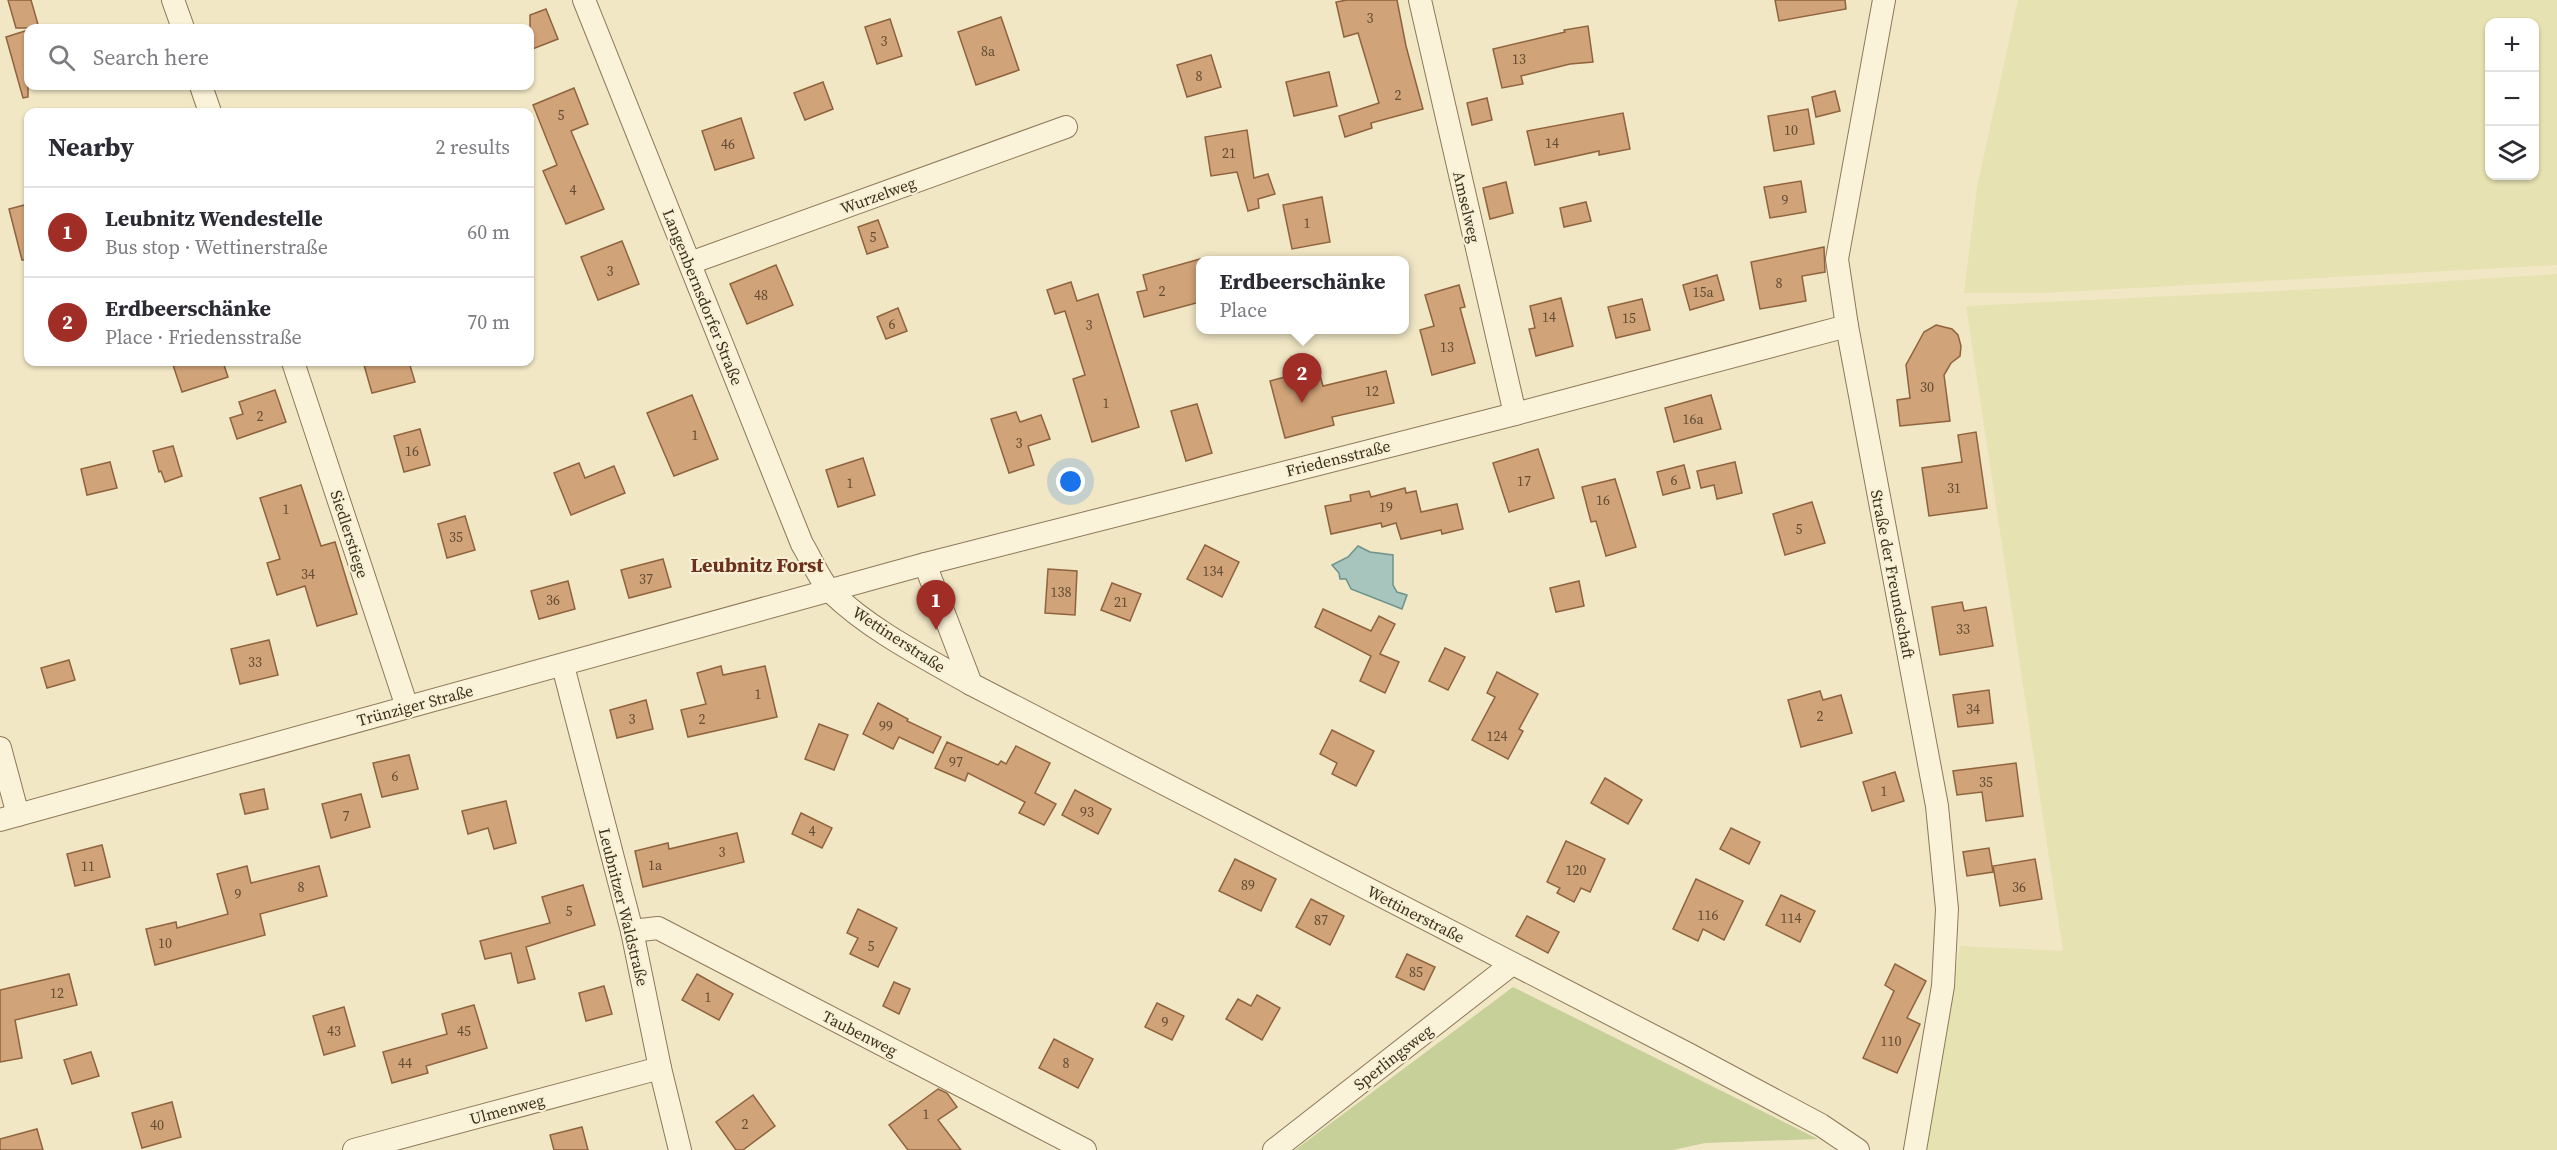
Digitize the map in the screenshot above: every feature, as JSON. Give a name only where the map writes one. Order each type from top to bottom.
[{"type":"street","points":[[173,0],[182,24]]},
{"type":"street","name":"Langenbernsdorfer Straße","points":[[584,0],[802,544],[829,590]]},
{"type":"street","name":"Amselweg","points":[[1420,0],[1515,414]]},
{"type":"street","name":"Straße der Freundschaft","points":[[1884,0],[1837,259],[1847,326],[1937,806],[1947,909],[1943,986],[1916,1150]]},
{"type":"street","points":[[202,90],[209,108]]},
{"type":"street","name":"Wurzelweg","points":[[690,263],[1066,127]]},
{"type":"street","name":"Friedensstraße","points":[[829,590],[1515,414],[1847,326]]},
{"type":"street","name":"Siedlerstiege","points":[[294,366],[407,707]]},
{"type":"street","name":"Wettinerstraße","points":[[925,564],[971,684]]},
{"type":"street","name":"Trünziger Straße","points":[[9,817],[562,666],[829,590]]},
{"type":"street","name":"Wettinerstraße","points":[[829,590],[860,615],[910,649],[971,684],[1821,1125],[1858,1150]]},
{"type":"street","name":"Leubnitzer Waldstraße","points":[[562,666],[632,930],[660,1068],[680,1150]]},
{"type":"street","points":[[0,748],[9,817]]},
{"type":"street","name":"Taubenweg","points":[[632,930],[658,928],[1085,1150]]},
{"type":"street","name":"Sperlingsweg","points":[[1274,1150],[1512,964]]},
{"type":"street","name":"Ulmenweg","points":[[354,1150],[660,1068]]},
{"type":"shaded area","points":[[2018,0],[2557,0],[2557,265],[2043,293],[1964,293],[1977,187]]},
{"type":"shaded area","points":[[2557,274],[2557,1150],[1928,1150],[1960,946],[2063,951],[1966,306],[2340,288]]},
{"type":"green space","points":[[1513,987],[1818,1139],[1705,1143],[1673,1150],[1295,1150]]},
{"type":"water","points":[[1358,546],[1370,552],[1393,555],[1393,585],[1397,592],[1407,595],[1402,609],[1351,589],[1346,579],[1340,579],[1339,573],[1332,565],[1348,557]]},
{"type":"building","points":[[8,0],[31,0],[38,24],[24,24],[24,28],[16,28]]},
{"type":"building","points":[[1397,0],[1406,46],[1423,109],[1371,123],[1372,128],[1345,137],[1339,116],[1379,103],[1358,33],[1344,37],[1336,2]]},
{"type":"building","points":[[1775,0],[1845,0],[1846,9],[1779,21]]},
{"type":"building","points":[[546,9],[558,39],[534,48],[534,24],[530,24],[530,15]]},
{"type":"building","points":[[1001,17],[1019,70],[976,85],[958,32]]},
{"type":"building","points":[[890,19],[902,56],[877,64],[865,27]]},
{"type":"building","points":[[1588,26],[1593,62],[1570,64],[1521,76],[1523,84],[1502,88],[1493,49]]},
{"type":"building","points":[[24,31],[24,90],[28,90],[28,97],[23,98],[6,37]]},
{"type":"building","points":[[1211,55],[1221,87],[1187,97],[1177,65]]},
{"type":"building","points":[[1329,72],[1337,106],[1294,116],[1286,82]]},
{"type":"building","points":[[823,82],[833,109],[805,120],[794,93]]},
{"type":"building","points":[[574,88],[588,124],[571,131],[604,209],[566,224],[543,171],[557,165],[533,105]]},
{"type":"building","points":[[1835,91],[1840,111],[1816,117],[1812,97]]},
{"type":"building","points":[[1487,98],[1492,120],[1472,125],[1467,103]]},
{"type":"building","points":[[1808,109],[1814,144],[1774,151],[1768,116]]},
{"type":"building","points":[[1623,113],[1630,149],[1599,155],[1599,151],[1535,165],[1527,131]]},
{"type":"building","points":[[741,118],[754,158],[715,170],[702,131]]},
{"type":"building","points":[[1247,130],[1254,178],[1268,174],[1275,194],[1258,199],[1259,208],[1248,211],[1237,172],[1211,176],[1205,137]]},
{"type":"building","points":[[1801,181],[1806,212],[1770,218],[1764,187]]},
{"type":"building","points":[[1506,182],[1513,213],[1490,219],[1483,188]]},
{"type":"building","points":[[1322,197],[1330,242],[1292,249],[1283,205]]},
{"type":"building","points":[[1586,202],[1591,221],[1564,227],[1560,208]]},
{"type":"building","points":[[24,205],[24,260],[22,260],[9,209]]},
{"type":"building","points":[[878,220],[888,247],[867,254],[858,227]]},
{"type":"building","points":[[622,241],[639,284],[598,300],[581,257]]},
{"type":"building","points":[[1824,247],[1825,272],[1802,276],[1806,301],[1760,309],[1751,262]]},
{"type":"building","points":[[1196,260],[1196,303],[1144,317],[1137,292],[1147,290],[1143,275]]},
{"type":"building","points":[[776,265],[793,305],[747,324],[730,284]]},
{"type":"building","points":[[1717,275],[1724,300],[1690,310],[1683,285]]},
{"type":"building","points":[[1071,282],[1077,301],[1098,294],[1139,427],[1092,442],[1073,379],[1085,375],[1065,311],[1055,314],[1047,290]]},
{"type":"building","points":[[1459,285],[1465,307],[1460,308],[1475,363],[1432,375],[1420,330],[1434,326],[1425,295]]},
{"type":"building","points":[[1561,298],[1573,346],[1536,356],[1529,329],[1535,328],[1530,306]]},
{"type":"building","points":[[1642,299],[1650,330],[1616,338],[1608,307]]},
{"type":"building","points":[[898,308],[907,331],[886,339],[877,317]]},
{"type":"building","points":[[1936,325],[1952,329],[1958,335],[1961,346],[1960,356],[1951,363],[1944,375],[1950,421],[1900,426],[1897,400],[1910,398],[1906,365],[1924,332]]},
{"type":"building","points":[[173,366],[224,366],[228,377],[182,392]]},
{"type":"building","points":[[364,366],[410,366],[415,382],[372,393]]},
{"type":"building","points":[[1318,368],[1323,386],[1386,371],[1394,403],[1332,417],[1334,425],[1285,438],[1270,381]]},
{"type":"building","points":[[275,390],[286,422],[237,439],[230,418],[243,414],[239,402]]},
{"type":"building","points":[[692,395],[718,459],[674,476],[647,413]]},
{"type":"building","points":[[1711,395],[1721,429],[1674,442],[1665,408]]},
{"type":"building","points":[[1197,404],[1212,453],[1186,461],[1171,411]]},
{"type":"building","points":[[1016,412],[1020,422],[1041,415],[1050,439],[1028,446],[1034,465],[1009,473],[991,419]]},
{"type":"building","points":[[420,429],[430,465],[404,472],[394,436]]},
{"type":"building","points":[[1976,432],[1987,508],[1929,516],[1922,468],[1962,462],[1958,435]]},
{"type":"building","points":[[173,446],[182,476],[165,482],[161,471],[159,472],[153,451]]},
{"type":"building","points":[[1538,449],[1554,498],[1509,512],[1493,463]]},
{"type":"building","points":[[863,458],[875,495],[838,507],[826,470]]},
{"type":"building","points":[[110,462],[117,488],[87,495],[81,469]]},
{"type":"building","points":[[1735,462],[1742,493],[1717,499],[1714,485],[1701,488],[1697,471]]},
{"type":"building","points":[[579,463],[585,478],[614,466],[625,493],[571,515],[554,473]]},
{"type":"building","points":[[1684,465],[1690,488],[1663,495],[1657,472]]},
{"type":"building","points":[[1615,479],[1636,547],[1606,556],[1596,521],[1591,522],[1582,487]]},
{"type":"building","points":[[301,485],[321,546],[335,542],[357,614],[317,626],[305,586],[277,595],[267,563],[280,559],[260,498]]},
{"type":"building","points":[[1405,488],[1406,493],[1416,491],[1421,512],[1457,504],[1463,529],[1442,534],[1441,530],[1401,539],[1396,523],[1382,527],[1381,523],[1331,534],[1325,506],[1351,501],[1350,495],[1369,491],[1371,497]]},
{"type":"building","points":[[1812,502],[1825,543],[1785,555],[1773,514]]},
{"type":"building","points":[[465,516],[475,550],[447,558],[438,524]]},
{"type":"building","points":[[1205,545],[1239,562],[1222,597],[1187,579]]},
{"type":"building","points":[[663,559],[671,587],[629,598],[621,570]]},
{"type":"building","points":[[1048,569],[1077,571],[1075,615],[1045,613]]},
{"type":"building","points":[[568,581],[575,609],[539,619],[531,591]]},
{"type":"building","points":[[1579,581],[1584,606],[1556,612],[1550,588]]},
{"type":"building","points":[[1112,583],[1141,594],[1130,621],[1101,610]]},
{"type":"building","points":[[1962,602],[1964,611],[1986,607],[1993,646],[1940,655],[1932,607]]},
{"type":"building","points":[[1323,609],[1371,631],[1379,616],[1395,624],[1380,654],[1399,662],[1385,693],[1360,681],[1371,656],[1315,627]]},
{"type":"building","points":[[269,640],[278,675],[240,684],[231,649]]},
{"type":"building","points":[[1445,648],[1465,657],[1448,690],[1429,681]]},
{"type":"building","points":[[69,660],[75,680],[47,688],[41,668]]},
{"type":"building","points":[[721,666],[723,675],[765,666],[777,717],[688,737],[681,710],[706,704],[697,673]]},
{"type":"building","points":[[1497,672],[1538,694],[1519,729],[1523,731],[1508,759],[1472,740],[1495,697],[1487,693]]},
{"type":"building","points":[[1989,690],[1993,723],[1958,727],[1953,695]]},
{"type":"building","points":[[1820,691],[1823,700],[1841,695],[1852,733],[1801,747],[1788,700]]},
{"type":"building","points":[[646,700],[653,729],[617,738],[610,710]]},
{"type":"building","points":[[878,703],[908,719],[907,721],[941,737],[933,753],[899,737],[893,749],[863,734]]},
{"type":"building","points":[[819,724],[848,735],[834,770],[805,759]]},
{"type":"building","points":[[1332,730],[1374,751],[1356,786],[1332,774],[1337,763],[1320,754]]},
{"type":"building","points":[[947,742],[998,765],[1001,761],[1006,764],[1016,746],[1050,763],[1035,793],[1056,804],[1044,825],[1019,813],[1025,802],[968,773],[965,781],[935,768]]},
{"type":"building","points":[[409,755],[418,789],[382,797],[373,763]]},
{"type":"building","points":[[2016,763],[2023,816],[1986,821],[1982,792],[1957,795],[1953,771]]},
{"type":"building","points":[[1895,772],[1904,801],[1872,811],[1863,782]]},
{"type":"building","points":[[1605,778],[1642,800],[1628,824],[1591,803]]},
{"type":"building","points":[[264,789],[268,809],[245,814],[240,794]]},
{"type":"building","points":[[1075,790],[1111,809],[1098,834],[1062,815]]},
{"type":"building","points":[[361,794],[370,827],[331,838],[322,804]]},
{"type":"building","points":[[506,801],[516,843],[494,849],[488,828],[468,834],[462,811]]},
{"type":"building","points":[[801,813],[832,828],[822,848],[792,834]]},
{"type":"building","points":[[1731,828],[1760,842],[1749,864],[1720,849]]},
{"type":"building","points":[[737,833],[744,862],[643,887],[635,851],[668,843],[669,849]]},
{"type":"building","points":[[1566,841],[1605,859],[1590,892],[1581,888],[1574,902],[1557,893],[1560,888],[1547,882]]},
{"type":"building","points":[[102,845],[110,877],[75,886],[67,854]]},
{"type":"building","points":[[1989,848],[1993,872],[1967,876],[1963,852]]},
{"type":"building","points":[[1235,859],[1276,879],[1261,911],[1219,891]]},
{"type":"building","points":[[2035,859],[2042,899],[2000,906],[1993,866]]},
{"type":"building","points":[[247,866],[251,883],[319,866],[327,896],[260,914],[265,935],[155,965],[146,929],[176,922],[177,928],[228,914],[217,874]]},
{"type":"building","points":[[1696,879],[1743,901],[1724,940],[1703,929],[1698,941],[1673,929]]},
{"type":"building","points":[[583,885],[595,925],[526,947],[535,979],[518,983],[511,953],[485,959],[480,941],[550,923],[542,897]]},
{"type":"building","points":[[1781,895],[1815,911],[1800,942],[1766,925]]},
{"type":"building","points":[[1311,899],[1344,916],[1330,945],[1296,927]]},
{"type":"building","points":[[858,909],[897,928],[878,967],[850,954],[858,938],[847,933]]},
{"type":"building","points":[[1527,916],[1559,932],[1548,953],[1516,936]]},
{"type":"building","points":[[1407,954],[1435,967],[1424,990],[1396,977]]},
{"type":"building","points":[[1895,964],[1926,981],[1907,1018],[1920,1024],[1897,1073],[1863,1058],[1894,991],[1885,985]]},
{"type":"building","points":[[69,974],[77,1005],[15,1020],[22,1058],[0,1062],[0,990]]},
{"type":"building","points":[[697,974],[733,994],[719,1020],[682,1000]]},
{"type":"building","points":[[894,982],[910,989],[899,1014],[883,1006]]},
{"type":"building","points":[[604,986],[612,1014],[586,1021],[579,993]]},
{"type":"building","points":[[1257,995],[1280,1008],[1262,1040],[1226,1019],[1238,999],[1251,1006]]},
{"type":"building","points":[[1157,1003],[1184,1016],[1172,1040],[1145,1027]]},
{"type":"building","points":[[474,1005],[487,1048],[426,1066],[428,1073],[392,1083],[383,1052],[447,1034],[442,1014]]},
{"type":"building","points":[[344,1007],[355,1046],[324,1055],[313,1016]]},
{"type":"building","points":[[1054,1039],[1093,1059],[1078,1088],[1039,1068]]},
{"type":"building","points":[[91,1052],[99,1076],[72,1084],[64,1060]]},
{"type":"building","points":[[938,1089],[947,1093],[957,1107],[938,1120],[961,1150],[908,1150],[889,1125]]},
{"type":"building","points":[[753,1095],[775,1126],[743,1150],[736,1150],[716,1122]]},
{"type":"building","points":[[172,1102],[181,1137],[142,1148],[132,1113]]},
{"type":"building","points":[[582,1127],[588,1150],[554,1150],[550,1135]]},
{"type":"building","points":[[37,1129],[43,1150],[0,1150],[0,1139]]},
{"type":"place","name":"Erdbeerschänke","points":[[1302,403]]},
{"type":"place","name":"Leubnitz Wendestelle","points":[[936,630]]},
{"type":"district","name":"Leubnitz Forst","points":[[757,565]]}]
